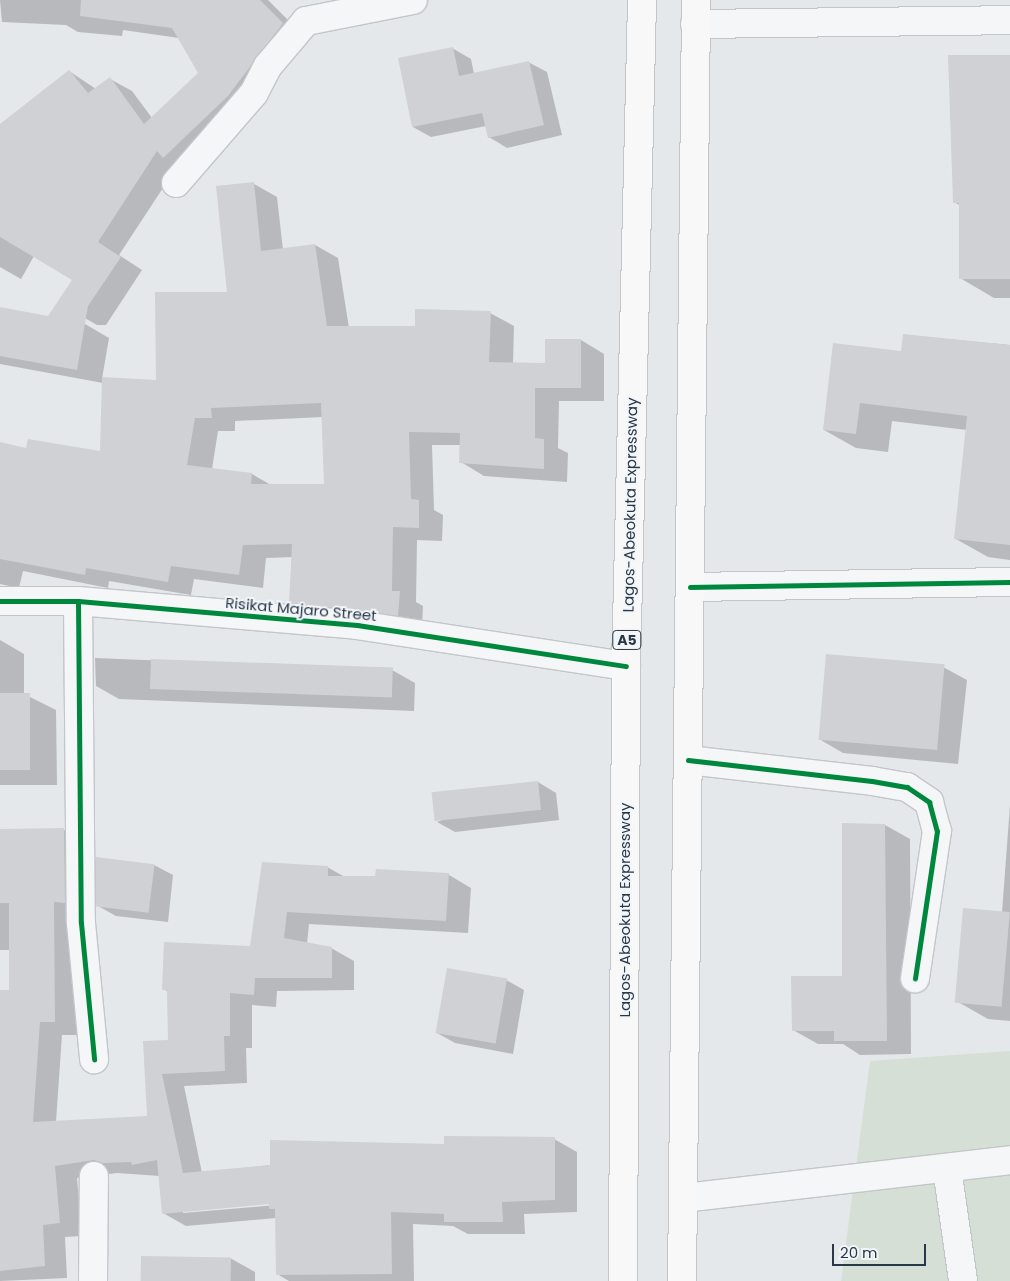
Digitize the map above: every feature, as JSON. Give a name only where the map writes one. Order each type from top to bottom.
[{"type":"highway","name":"Lagos-Abeokuta Expressway","points":[[623,1281],[626,666],[642,0]]},
{"type":"highway","points":[[682,1281],[695,12]]},
{"type":"street","points":[[176,183],[254,93],[268,66],[306,21],[412,0]]},
{"type":"street","points":[[695,12],[1010,20]]},
{"type":"street","points":[[690,587],[1010,582]]},
{"type":"street","name":"Risikat Majaro Street","points":[[0,601],[78,601],[357,625],[626,666]]},
{"type":"street","points":[[78,601],[80,923],[94,1059]]},
{"type":"street","points":[[688,760],[890,784],[907,787],[929,802],[937,831],[915,978]]},
{"type":"street","points":[[684,1198],[1010,1160]]},
{"type":"street","points":[[947,1168],[963,1281]]},
{"type":"street","points":[[94,1176],[94,1281]]},
{"type":"shaded area","points":[[1010,1051],[1010,1281],[841,1281],[870,1061]]},
{"type":"building","points":[[81,0],[260,0],[283,23],[228,96],[163,158],[157,151],[98,242],[121,257],[88,306],[77,370],[0,356],[0,307],[48,316],[72,280],[0,237],[0,124],[69,70],[88,93],[110,77],[144,124],[198,73],[172,28],[80,16]]},
{"type":"building","points":[[453,47],[459,76],[529,61],[544,125],[488,138],[482,113],[412,127],[398,58]]},
{"type":"building","points":[[948,55],[1010,55],[1010,279],[959,279],[959,203],[953,203]]},
{"type":"building","points":[[254,182],[261,251],[315,244],[327,326],[415,326],[415,309],[491,311],[489,362],[545,363],[545,339],[581,339],[581,388],[535,388],[535,438],[544,439],[544,469],[459,463],[460,433],[409,432],[411,499],[419,500],[419,528],[393,527],[392,591],[400,591],[398,616],[289,603],[292,544],[243,545],[239,575],[171,566],[168,582],[86,568],[85,575],[0,559],[0,442],[26,448],[28,439],[100,451],[102,377],[156,380],[155,292],[227,292],[216,186]],"holes":[[[321,403],[324,484],[251,484],[252,473],[187,465],[195,418],[212,418],[211,408]]]},
{"type":"building","points":[[903,334],[1010,345],[1010,545],[954,539],[967,416],[860,403],[856,434],[823,430],[833,343],[901,351]]},
{"type":"building","points":[[826,654],[945,664],[937,750],[819,740]]},
{"type":"building","points":[[151,659],[393,667],[392,697],[150,689]]},
{"type":"building","points":[[0,693],[30,693],[30,770],[0,770]]},
{"type":"building","points":[[538,781],[541,810],[435,821],[432,792]]},
{"type":"building","points":[[842,823],[885,824],[887,1041],[834,1041],[834,1031],[792,1031],[791,976],[842,976]]},
{"type":"building","points":[[64,828],[65,903],[54,902],[55,1022],[40,1022],[33,1122],[147,1116],[143,1041],[168,1040],[167,990],[162,990],[164,942],[250,946],[262,862],[328,866],[328,876],[375,876],[376,869],[449,873],[446,921],[287,912],[284,938],[332,947],[332,978],[255,978],[254,995],[230,993],[230,1036],[224,1036],[225,1071],[162,1074],[183,1173],[270,1165],[270,1140],[444,1144],[444,1136],[555,1137],[555,1200],[502,1202],[503,1222],[444,1222],[444,1214],[391,1212],[392,1274],[276,1275],[275,1209],[269,1209],[269,1204],[162,1214],[157,1160],[132,1165],[131,1162],[103,1163],[94,1160],[55,1166],[60,1223],[43,1225],[45,1266],[0,1271],[0,990],[9,990],[9,903],[0,903],[0,829]]},
{"type":"building","points":[[96,857],[155,864],[149,913],[90,906]]},
{"type":"building","points":[[963,908],[1010,912],[1002,1007],[955,1003]]},
{"type":"building","points":[[447,968],[507,979],[496,1044],[436,1033]]},
{"type":"building","points":[[141,1256],[231,1258],[231,1281],[141,1281]]},
{"type":"cycle path","points":[[690,587],[1010,582]]},
{"type":"cycle path","points":[[0,601],[78,601],[357,625],[626,666]]},
{"type":"cycle path","points":[[78,601],[81,923],[94,1059]]},
{"type":"cycle path","points":[[688,760],[872,781],[907,787],[929,802],[937,831],[915,978]]}]
